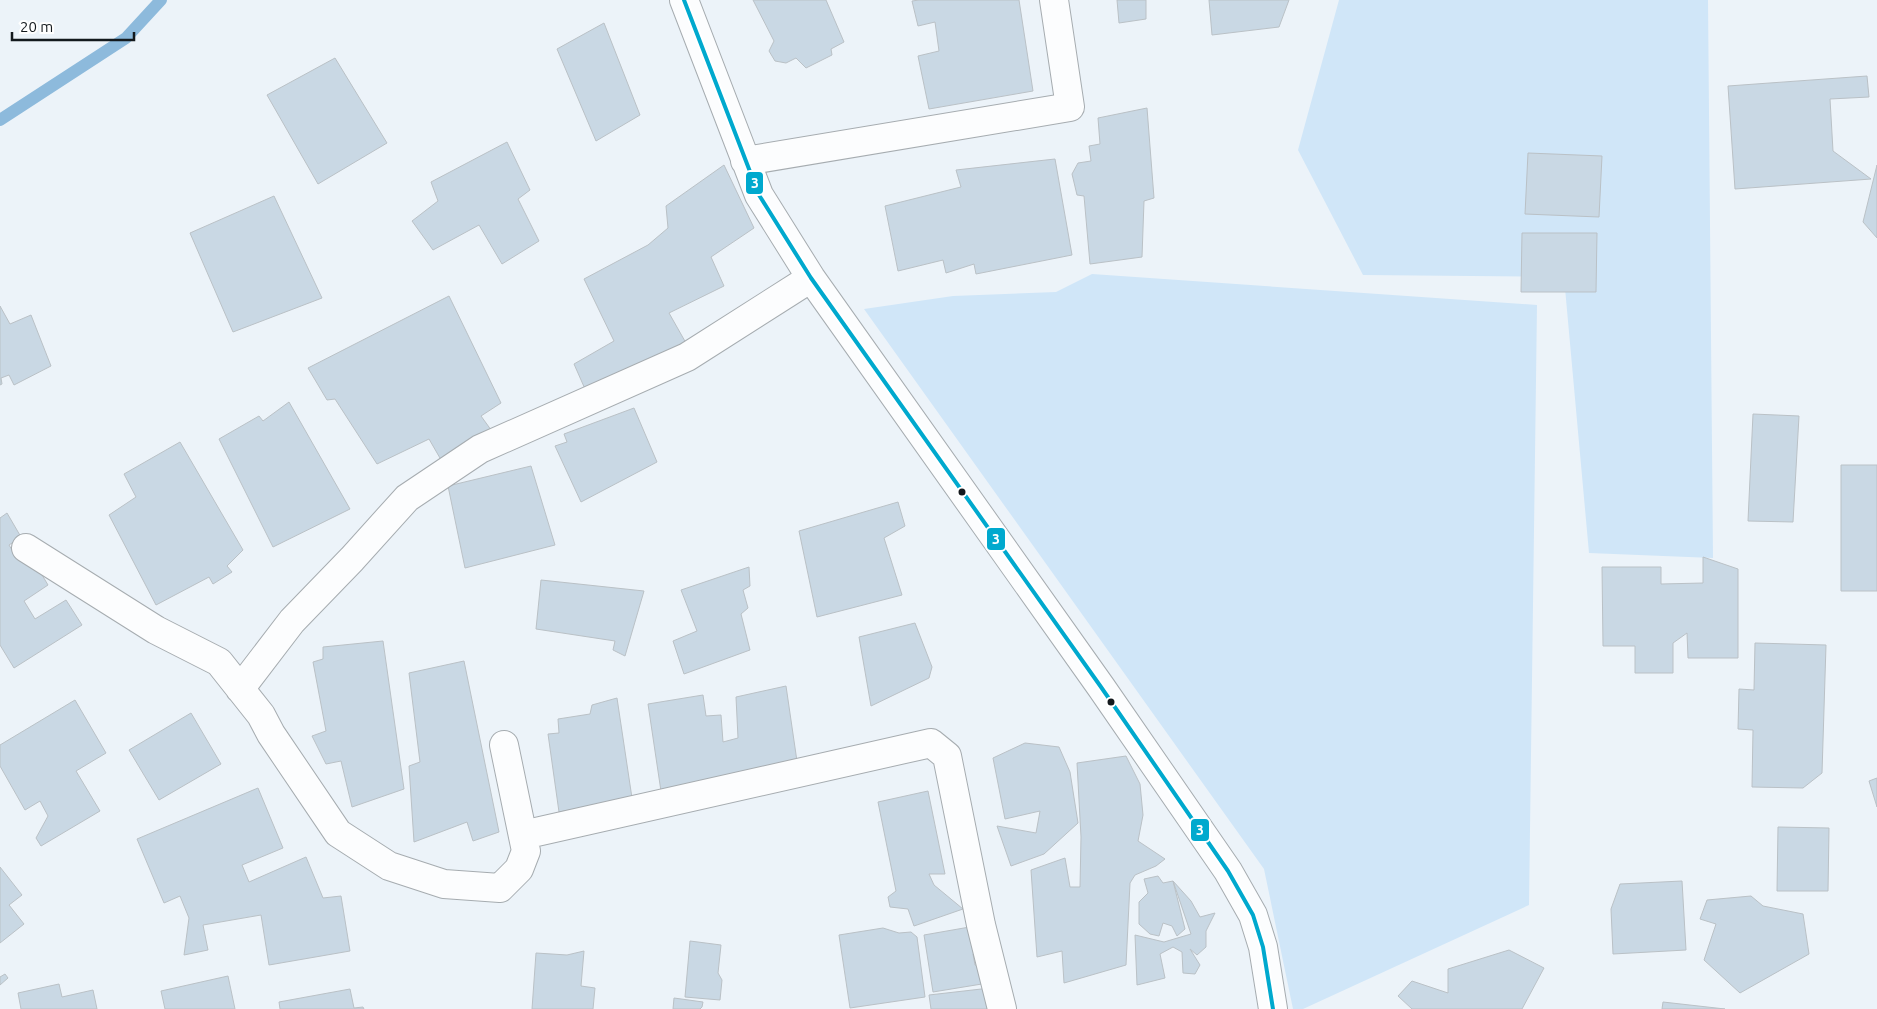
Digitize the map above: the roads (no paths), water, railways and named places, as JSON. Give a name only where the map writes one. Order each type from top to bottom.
[{"type":"street","points":[[684,0],[758,194],[812,278],[1228,871],[1253,915],[1264,947],[1273,1009]]},
{"type":"street","points":[[746,161],[1070,107],[1054,0]]},
{"type":"street","points":[[240,689],[292,621],[407,498],[480,449],[687,357],[812,278]]},
{"type":"street","points":[[26,548],[156,630],[219,662],[261,715],[270,734],[338,833],[390,866],[444,884],[500,888],[519,869],[526,851],[504,745]]},
{"type":"street","points":[[523,835],[931,743],[947,756],[981,925],[1002,1009]]},
{"type":"waterway","points":[[0,120],[126,38],[161,0]]}]
